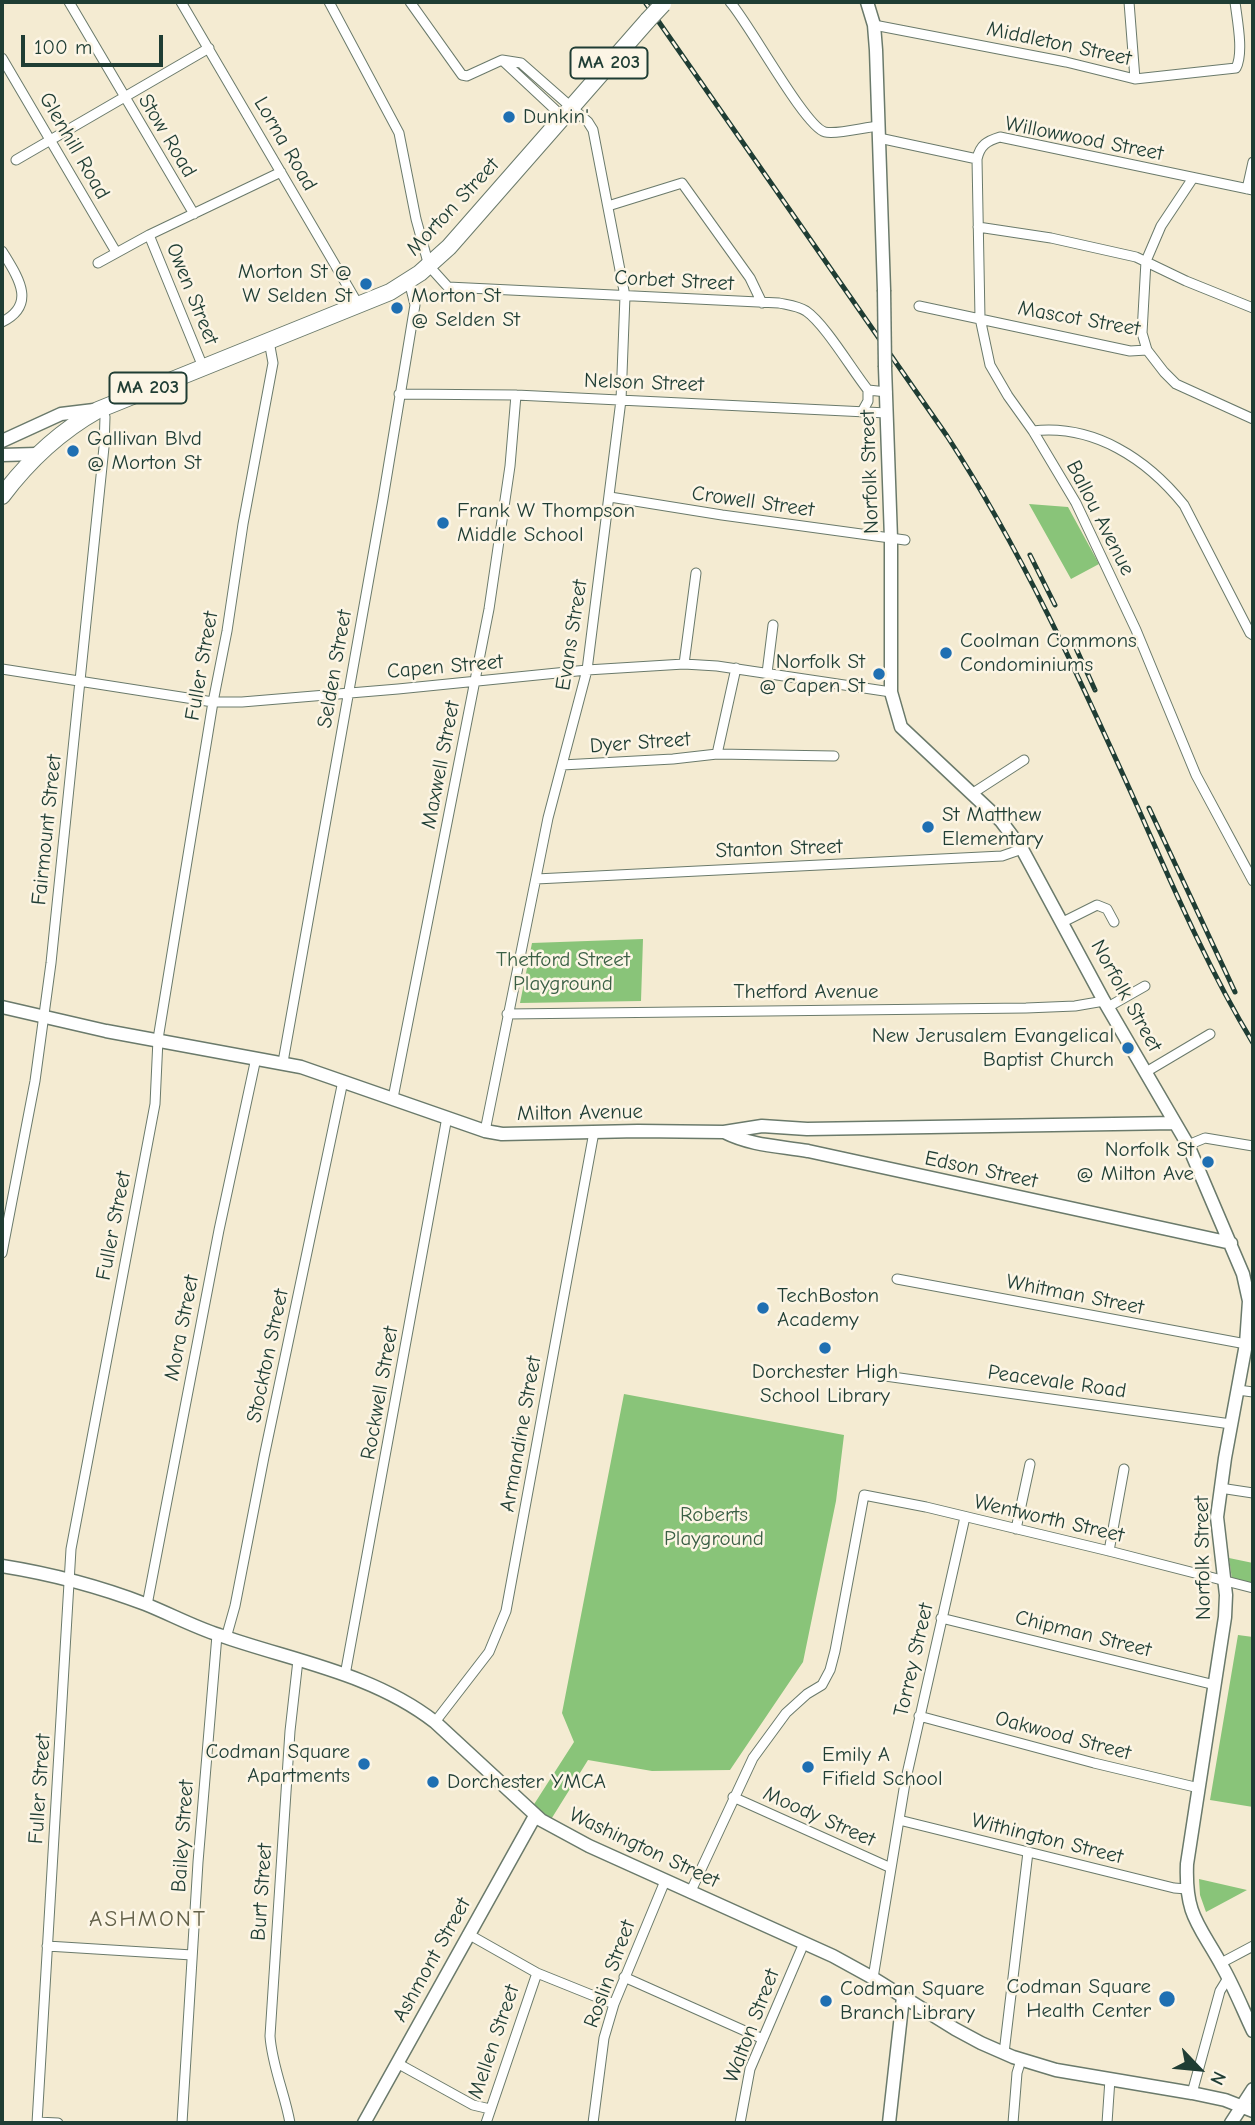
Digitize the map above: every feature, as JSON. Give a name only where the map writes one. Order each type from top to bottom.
[{"type":"highway","name":"Morton Street","points":[[37,454],[66,430],[102,411],[410,281],[449,247],[664,3]]},
{"type":"highway","name":"MA 203","points":[[2,496],[37,454]]},
{"type":"main road","name":"Norfolk Street","points":[[867,2],[874,25],[879,132],[891,539],[891,692],[901,727],[1001,821],[1022,849],[1106,1004],[1188,1145],[1252,1299],[1220,1488],[1217,1517],[1225,1616],[1187,1864],[1186,1889],[1199,1930],[1221,1963],[1253,2031]]},
{"type":"main road","name":"Morton Street","points":[[2,441],[61,414],[102,411]]},
{"type":"main road","points":[[2,455],[37,454]]},
{"type":"main road","name":"Milton Avenue","points":[[2,1007],[44,1018],[283,1062],[485,1131],[502,1134],[724,1132],[762,1126],[807,1129],[1175,1123]]},
{"type":"main road","points":[[762,1126],[755,1136],[762,1146]]},
{"type":"main road","points":[[786,1150],[794,1140],[794,1134],[788,1127]]},
{"type":"main road","name":"Edson Street","points":[[724,1132],[762,1146],[808,1151],[1231,1243]]},
{"type":"main road","name":"Washington Street","points":[[2,1566],[68,1578],[146,1605],[222,1636],[345,1675],[396,1695],[435,1722],[535,1816],[589,1846],[804,1943],[873,1978],[955,2029],[1004,2053],[1056,2070],[1192,2093],[1248,2109]]},
{"type":"main road","name":"Ashmont Street","points":[[364,2123],[535,1816]]},
{"type":"main road","points":[[889,2123],[903,1997]]},
{"type":"main road","points":[[1231,2123],[1248,2109],[1253,2089]]},
{"type":"street","name":"Stow Road","points":[[69,2],[194,214]]},
{"type":"street","name":"Lorna Road","points":[[181,2],[358,304]]},
{"type":"street","points":[[329,2],[399,133],[416,219],[429,266]]},
{"type":"street","name":"Evans Street","points":[[410,2],[462,75],[467,76],[502,60],[521,63],[567,112],[586,119],[593,130],[625,296],[621,400],[587,670],[536,879],[485,1131]]},
{"type":"street","points":[[730,2],[746,21],[818,128],[826,132],[879,132],[977,159]]},
{"type":"street","points":[[1129,2],[1135,79]]},
{"type":"street","name":"Middleton Street","points":[[874,25],[1066,62],[1135,79],[1233,70],[1237,67],[1239,50],[1235,2]]},
{"type":"street","points":[[16,160],[209,48]]},
{"type":"street","name":"Glenhill Road","points":[[2,58],[116,252]]},
{"type":"street","name":"Willowwood Street","points":[[977,159],[980,148],[988,140],[1000,137],[1250,190]]},
{"type":"street","name":"Ballou Avenue","points":[[977,159],[980,318],[990,365],[1076,503],[1136,630],[1196,775],[1253,880]]},
{"type":"street","points":[[1250,190],[1253,162]]},
{"type":"street","points":[[98,263],[149,235],[281,172]]},
{"type":"street","points":[[1147,350],[1142,333],[1146,261],[1161,226],[1193,178]]},
{"type":"street","points":[[608,206],[682,183],[736,258],[762,303]]},
{"type":"street","points":[[978,227],[1051,238],[1146,261],[1186,281],[1253,308]]},
{"type":"street","name":"Owen Street","points":[[149,235],[203,367]]},
{"type":"street","points":[[2,251],[22,288],[23,295],[17,310],[2,322]]},
{"type":"street","name":"Corbet Street","points":[[429,266],[448,287],[788,305],[806,312],[825,330],[869,390]]},
{"type":"street","name":"Selden Street","points":[[283,1062],[415,305],[410,281]]},
{"type":"street","name":"Mascot Street","points":[[919,306],[1130,351],[1147,350],[1176,384],[1253,419]]},
{"type":"street","name":"Fuller Street","points":[[37,2123],[71,1549],[155,1104],[158,1039],[243,524],[273,363],[269,341]]},
{"type":"street","points":[[863,410],[868,401],[869,390],[887,392]]},
{"type":"street","name":"Nelson Street","points":[[399,394],[516,395],[887,413]]},
{"type":"street","name":"Maxwell Street","points":[[393,1098],[475,682],[500,540],[516,395]]},
{"type":"street","name":"Fairmount Street","points":[[2,1253],[35,1081],[44,1018],[104,447],[102,411]]},
{"type":"street","points":[[1033,431],[1074,433],[1110,443],[1153,472],[1184,505],[1253,635]]},
{"type":"street","name":"Crowell Street","points":[[610,497],[905,540]]},
{"type":"street","points":[[684,664],[696,573]]},
{"type":"street","points":[[767,673],[773,625]]},
{"type":"street","name":"Capen Street","points":[[2,669],[213,702],[242,702],[587,670],[684,664],[736,668],[891,692]]},
{"type":"street","name":"Dyer Street","points":[[562,765],[717,754],[736,668]]},
{"type":"street","points":[[717,754],[834,756]]},
{"type":"street","points":[[973,793],[1024,760]]},
{"type":"street","name":"Stanton Street","points":[[536,879],[988,857],[1002,856],[1022,849]]},
{"type":"street","points":[[1063,922],[1097,905],[1107,909],[1114,922]]},
{"type":"street","points":[[1106,1004],[1145,986]]},
{"type":"street","name":"Thetford Avenue","points":[[507,1014],[1026,1008],[1106,1004]]},
{"type":"street","points":[[1146,1072],[1209,1034]]},
{"type":"street","name":"Mora Street","points":[[146,1605],[219,1230],[256,1058]]},
{"type":"street","name":"Stockton Street","points":[[222,1636],[236,1605],[264,1457],[343,1081]]},
{"type":"street","name":"Rockwell Street","points":[[345,1675],[447,1117]]},
{"type":"street","name":"Armandine Street","points":[[435,1722],[489,1652],[506,1611],[594,1132]]},
{"type":"street","points":[[1188,1145],[1205,1138],[1253,1146]]},
{"type":"street","name":"Whitman Street","points":[[897,1279],[1246,1345]]},
{"type":"street","name":"Peacevale Road","points":[[878,1374],[1231,1424]]},
{"type":"street","points":[[1238,1390],[1253,1392]]},
{"type":"street","points":[[1016,1529],[1030,1464]]},
{"type":"street","points":[[1109,1551],[1124,1469]]},
{"type":"street","points":[[1220,1488],[1253,1493]]},
{"type":"street","name":"Wentworth Street","points":[[733,1797],[766,1738],[786,1713],[807,1694],[822,1685],[830,1670],[864,1495],[1109,1551],[1253,1588]]},
{"type":"street","name":"Torrey Street","points":[[873,1978],[919,1716],[965,1517]]},
{"type":"street","name":"Chipman Street","points":[[941,1618],[1216,1685]]},
{"type":"street","name":"Bailey Street","points":[[182,2123],[192,1955],[222,1636]]},
{"type":"street","name":"Burt Street","points":[[290,2123],[271,2052],[270,2036],[290,1731],[298,1660]]},
{"type":"street","name":"Oakwood Street","points":[[919,1716],[1199,1788]]},
{"type":"street","points":[[690,1893],[733,1797]]},
{"type":"street","name":"Moody Street","points":[[733,1797],[891,1868]]},
{"type":"street","name":"Withington Street","points":[[899,1820],[1186,1889]]},
{"type":"street","points":[[1004,2053],[1028,1852]]},
{"type":"street","name":"Roslin Street","points":[[593,2123],[604,2038],[614,2004],[665,1881]]},
{"type":"street","points":[[468,1934],[537,1973],[614,2004]]},
{"type":"street","name":"Walton Street","points":[[740,2123],[750,2069],[804,1943]]},
{"type":"street","points":[[47,1946],[192,1955]]},
{"type":"street","points":[[1221,1963],[1253,1946]]},
{"type":"street","name":"Mellen Street","points":[[486,2123],[537,1973]]},
{"type":"street","points":[[624,1977],[763,2039]]},
{"type":"street","points":[[1192,2093],[1220,1991],[1228,1978]]},
{"type":"street","points":[[1013,2123],[1017,2073],[1021,2060]]},
{"type":"street","points":[[397,2063],[473,2105],[489,2109]]},
{"type":"street","points":[[1107,2123],[1110,2079]]},
{"type":"street","points":[[37,2123],[58,2123]]},
{"type":"green space","points":[[1029,504],[1068,507],[1099,564],[1071,579]]},
{"type":"green space","name":"Thetford Street Playground","points":[[643,939],[641,1001],[520,1003],[532,943]]},
{"type":"green space","name":"Roberts Playground","points":[[624,1394],[844,1435],[836,1501],[803,1662],[730,1770],[652,1771],[588,1760],[550,1821],[531,1809],[574,1742],[562,1713]]},
{"type":"green space","points":[[1229,1558],[1253,1563],[1253,1583],[1232,1579]]},
{"type":"green space","points":[[1238,1635],[1253,1637],[1253,1807],[1210,1800]]},
{"type":"green space","points":[[1199,1879],[1247,1890],[1206,1912],[1200,1895]]},
{"type":"railway","points":[[645,2],[947,436],[1000,524],[1048,614],[1092,706],[1190,923],[1253,1043]]},
{"type":"railway","points":[[1030,555],[1055,605]]},
{"type":"railway","points":[[1075,646],[1095,690]]},
{"type":"railway","points":[[1149,808],[1235,992]]},
{"type":"place","name":"Dunkin'","points":[[509,117]]},
{"type":"place","name":"Morton St @ W Selden St","points":[[366,284]]},
{"type":"place","name":"Morton St @ Selden St","points":[[397,308]]},
{"type":"place","name":"Gallivan Blvd @ Morton St","points":[[73,451]]},
{"type":"place","name":"Frank W Thompson Middle School","points":[[443,523]]},
{"type":"place","name":"Coolman Commons Condominiums","points":[[946,653]]},
{"type":"place","name":"Norfolk St @ Capen St","points":[[879,674]]},
{"type":"place","name":"St Matthew Elementary","points":[[928,827]]},
{"type":"place","name":"New Jerusalem Evangelical Baptist Church","points":[[1128,1048]]},
{"type":"place","name":"Norfolk St @ Milton Ave","points":[[1208,1162]]},
{"type":"place","name":"TechBoston Academy","points":[[763,1308]]},
{"type":"place","name":"Dorchester High School Library","points":[[825,1348]]},
{"type":"place","name":"Codman Square Apartments","points":[[364,1764]]},
{"type":"place","name":"Emily A Fifield School","points":[[808,1767]]},
{"type":"place","name":"Dorchester YMCA","points":[[433,1782]]},
{"type":"place","name":"Codman Square Health Center","points":[[1167,1999]]},
{"type":"place","name":"Codman Square Branch Library","points":[[826,2001]]},
{"type":"district","name":"ASHMONT","points":[[148,1919]]}]
